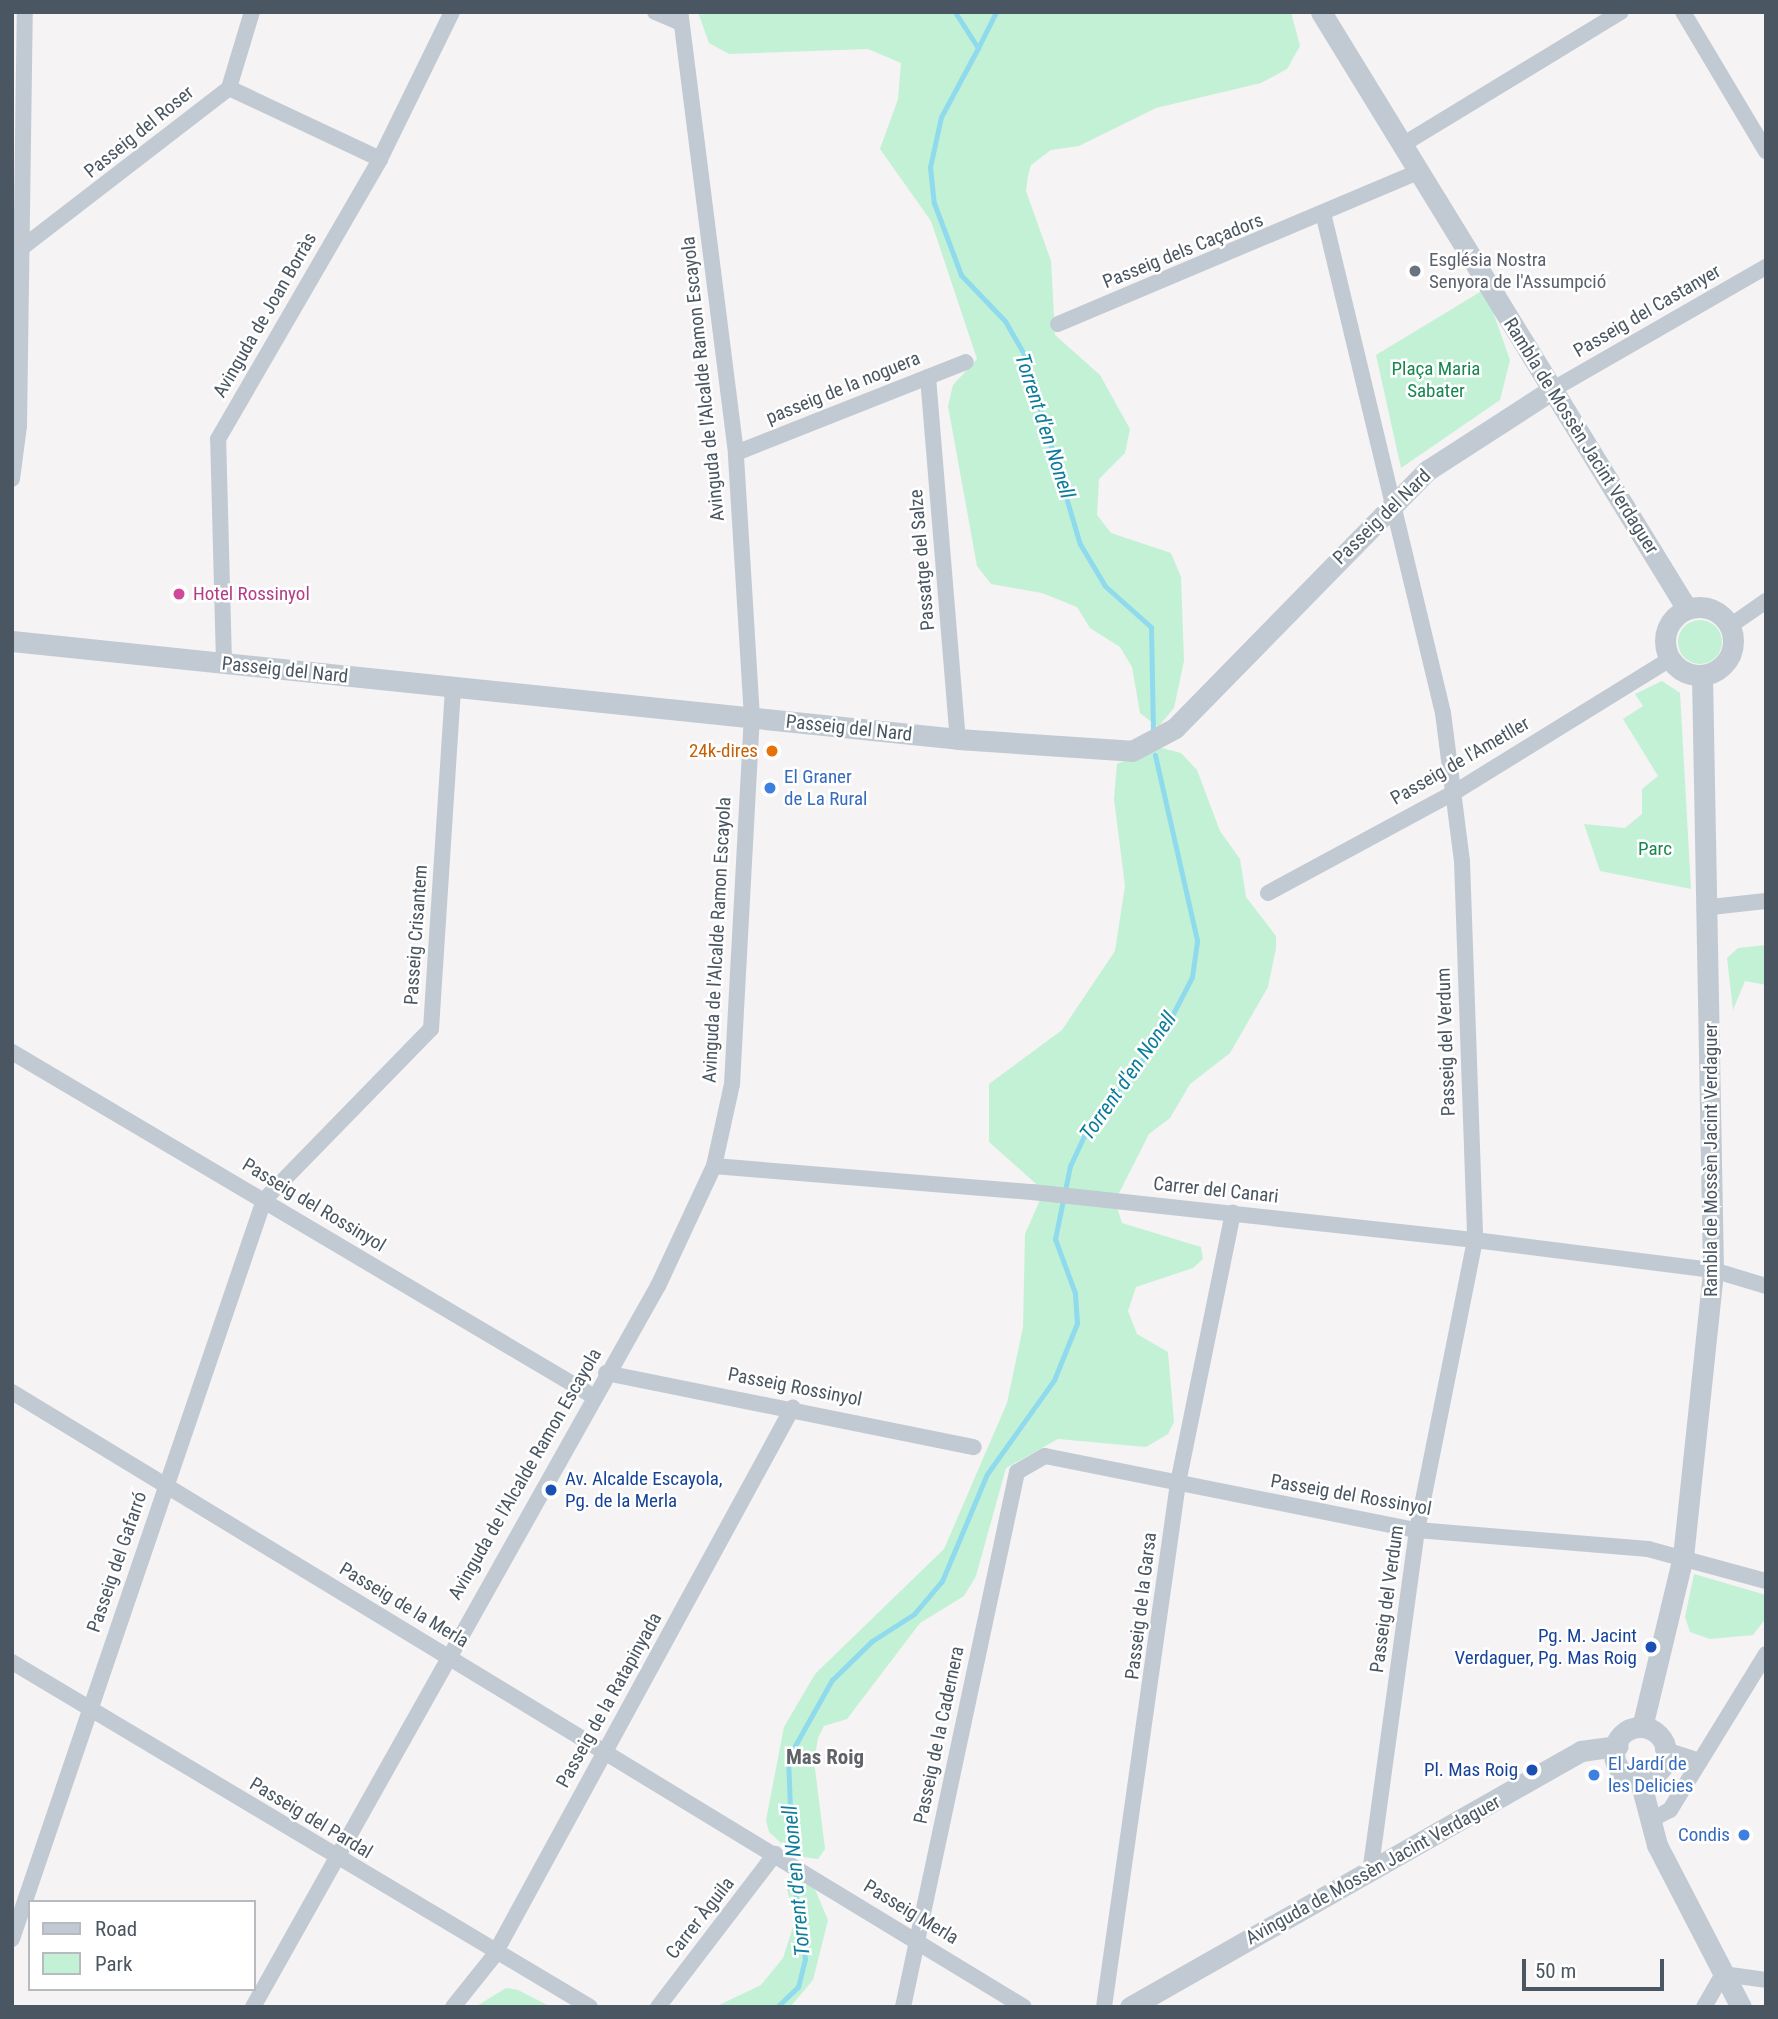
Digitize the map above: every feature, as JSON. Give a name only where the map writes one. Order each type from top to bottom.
[{"type":"street","points":[[12,480],[25,12]]},
{"type":"street","points":[[252,12],[229,88],[380,159]]},
{"type":"street","name":"Avinguda de Joan Borràs","points":[[224,663],[218,439],[380,159],[452,12]]},
{"type":"street","points":[[655,12],[681,18]]},
{"type":"street","name":"Rambla de Mossèn Jacint Verdaguer","points":[[1321,12],[1550,391],[1687,609]]},
{"type":"street","points":[[1402,145],[1621,12]]},
{"type":"street","points":[[1683,12],[1766,151]]},
{"type":"street","name":"Avinguda de l'Alcalde Ramon Escayola","points":[[253,2007],[333,1857],[606,1373],[658,1286],[714,1166],[732,1084],[752,718],[736,453],[681,18]]},
{"type":"street","name":"Passeig del Roser","points":[[17,253],[229,88]]},
{"type":"street","points":[[1324,217],[1418,172]]},
{"type":"street","name":"Passeig dels Caçadors","points":[[1058,324],[1324,217]]},
{"type":"street","name":"Passeig del Verdum","points":[[1324,217],[1443,713],[1455,792],[1475,1240],[1417,1530],[1370,1872]]},
{"type":"street","name":"Passeig del Castanyer","points":[[1550,391],[1766,267]]},
{"type":"street","name":"passeig de la noguera","points":[[736,453],[966,362]]},
{"type":"street","name":"Passatge del Salze","points":[[928,377],[958,739]]},
{"type":"street","name":"Passeig del Nard","points":[[12,641],[453,688],[1113,753],[1156,742],[1391,504],[1428,470],[1550,391]]},
{"type":"street","points":[[1730,626],[1766,601]]},
{"type":"street","points":[[1687,609],[1716,612],[1730,626],[1729,658],[1702,675],[1684,672],[1670,659],[1667,631],[1687,609]]},
{"type":"street","name":"Passeig de l'Ametller","points":[[1268,893],[1455,792],[1670,659]]},
{"type":"street","name":"Rambla de Mossèn Jacint Verdaguer","points":[[1643,1723],[1683,1557],[1713,1270],[1711,907],[1702,675]]},
{"type":"street","name":"Passeig Crisantem","points":[[264,1200],[431,1029],[453,688]]},
{"type":"street","points":[[1711,907],[1766,901]]},
{"type":"street","name":"Passeig del Rossinyol","points":[[12,1052],[593,1396]]},
{"type":"street","name":"Carrer del Canari","points":[[714,1166],[1032,1192],[1475,1240],[1713,1270],[1766,1286]]},
{"type":"street","name":"Passeig del Gafarró","points":[[12,1939],[264,1200]]},
{"type":"street","name":"Passeig de la Garsa","points":[[1104,2007],[1178,1483],[1233,1213]]},
{"type":"street","name":"Passeig Rossinyol","points":[[606,1373],[793,1407],[974,1447]]},
{"type":"street","name":"Passeig de la Merla","points":[[12,1392],[775,1854]]},
{"type":"street","name":"Passeig de la Ratapinyada","points":[[453,2007],[496,1952],[793,1407]]},
{"type":"street","name":"Passeig del Rossinyol","points":[[1017,1472],[1045,1456],[1417,1530],[1683,1557],[1766,1581]]},
{"type":"street","name":"Passeig de la Cadernera","points":[[903,2007],[1017,1472]]},
{"type":"street","points":[[1648,1821],[1670,1810],[1766,1654]]},
{"type":"street","name":"Passeig del Pardal","points":[[12,1662],[333,1857],[590,2007]]},
{"type":"street","points":[[1643,1723],[1660,1735],[1663,1749],[1655,1775],[1641,1784],[1623,1775],[1618,1746],[1631,1725],[1643,1723]]},
{"type":"street","name":"Avinguda de Mossèn Jacint Verdaguer","points":[[1130,2007],[1581,1751],[1618,1746]]},
{"type":"street","points":[[1663,1749],[1700,1761]]},
{"type":"street","points":[[1641,1784],[1648,1821],[1741,2007]]},
{"type":"street","name":"Passeig Merla","points":[[775,1854],[1024,2007]]},
{"type":"street","name":"Carrer Àguila","points":[[658,2007],[775,1854]]},
{"type":"street","points":[[1723,1974],[1766,1980]]},
{"type":"street","points":[[1704,2007],[1723,1974]]},
{"type":"green space","points":[[698,12],[1291,12],[1300,46],[1287,69],[1261,83],[1156,108],[1079,146],[1051,150],[1031,165],[1028,176],[1026,191],[1051,261],[1055,335],[1100,375],[1130,429],[1125,453],[1099,479],[1097,515],[1111,533],[1171,553],[1181,577],[1184,661],[1174,708],[1158,727],[1140,713],[1132,667],[1120,647],[1090,628],[1077,607],[1042,593],[991,584],[977,566],[948,406],[953,385],[977,359],[931,221],[880,149],[898,99],[901,63],[868,49],[729,54],[709,43]]},
{"type":"green space","name":"Plaça Maria Sabater","points":[[1485,289],[1510,360],[1500,400],[1401,468],[1376,355]]},
{"type":"green space","points":[[1700,620],[1716,626],[1722,642],[1716,658],[1700,664],[1684,658],[1678,642],[1684,626]]},
{"type":"green space","name":"Parc","points":[[1662,681],[1680,693],[1691,889],[1600,871],[1584,824],[1625,828],[1642,814],[1642,789],[1658,776],[1623,719],[1643,706],[1635,694]]},
{"type":"green space","points":[[1158,747],[1181,753],[1197,770],[1220,831],[1240,859],[1246,897],[1276,936],[1268,987],[1230,1053],[1190,1084],[1170,1118],[1149,1134],[1115,1201],[1122,1223],[1201,1247],[1203,1259],[1193,1268],[1136,1287],[1128,1311],[1137,1334],[1168,1352],[1174,1422],[1168,1434],[1146,1447],[1058,1439],[1006,1468],[976,1576],[964,1596],[920,1623],[847,1719],[824,1726],[818,1738],[814,1761],[825,1849],[818,1859],[795,1856],[769,1832],[766,1820],[784,1727],[815,1674],[944,1549],[1007,1403],[1023,1327],[1025,1234],[1044,1191],[989,1142],[989,1084],[1062,1030],[1115,951],[1125,886],[1114,799],[1117,764]]},
{"type":"green space","points":[[1766,945],[1766,985],[1745,981],[1733,1010],[1727,958],[1738,948]]},
{"type":"green space","points":[[1694,1574],[1766,1595],[1766,1618],[1753,1635],[1710,1639],[1690,1632],[1685,1617]]},
{"type":"green space","points":[[792,1878],[814,1887],[828,1920],[813,1980],[790,2007],[715,2007],[761,1985],[783,1958],[795,1921],[787,1889]]},
{"type":"green space","points":[[506,1988],[518,1990],[551,2007],[475,2007]]},
{"type":"waterway","name":"Torrent d'en Nonell","points":[[955,12],[978,48],[941,117],[930,167],[934,203],[961,275],[1005,321],[1023,352],[1080,544],[1105,586],[1151,627],[1153,731]]},
{"type":"waterway","points":[[978,48],[996,12]]},
{"type":"waterway","name":"Torrent d'en Nonell","points":[[792,1861],[788,1758],[832,1680],[872,1641],[914,1614],[942,1581],[987,1474],[1054,1380],[1077,1323],[1075,1293],[1055,1239],[1070,1166],[1086,1132],[1163,1033],[1192,977],[1197,940],[1155,755]]},
{"type":"waterway","name":"Torrent d'en Nonell","points":[[777,2007],[798,1987],[805,1959],[792,1871]]},
{"type":"place","name":"Església Nostra Senyora de l'Assumpció","points":[[1415,271]]},
{"type":"place","name":"Hotel Rossinyol","points":[[179,594]]},
{"type":"place","name":"24k-dires","points":[[772,751]]},
{"type":"place","name":"El Graner de La Rural","points":[[770,788]]},
{"type":"place","name":"Av. Alcalde Escayola, Pg. de la Merla","points":[[551,1490]]},
{"type":"place","name":"Pg. M. Jacint Verdaguer, Pg. Mas Roig","points":[[1651,1647]]},
{"type":"place","name":"Pl. Mas Roig","points":[[1532,1770]]},
{"type":"place","name":"El Jardí de les Delicies","points":[[1594,1775]]},
{"type":"place","name":"Condis","points":[[1744,1835]]},
{"type":"district","name":"Mas Roig","points":[[825,1757]]}]
